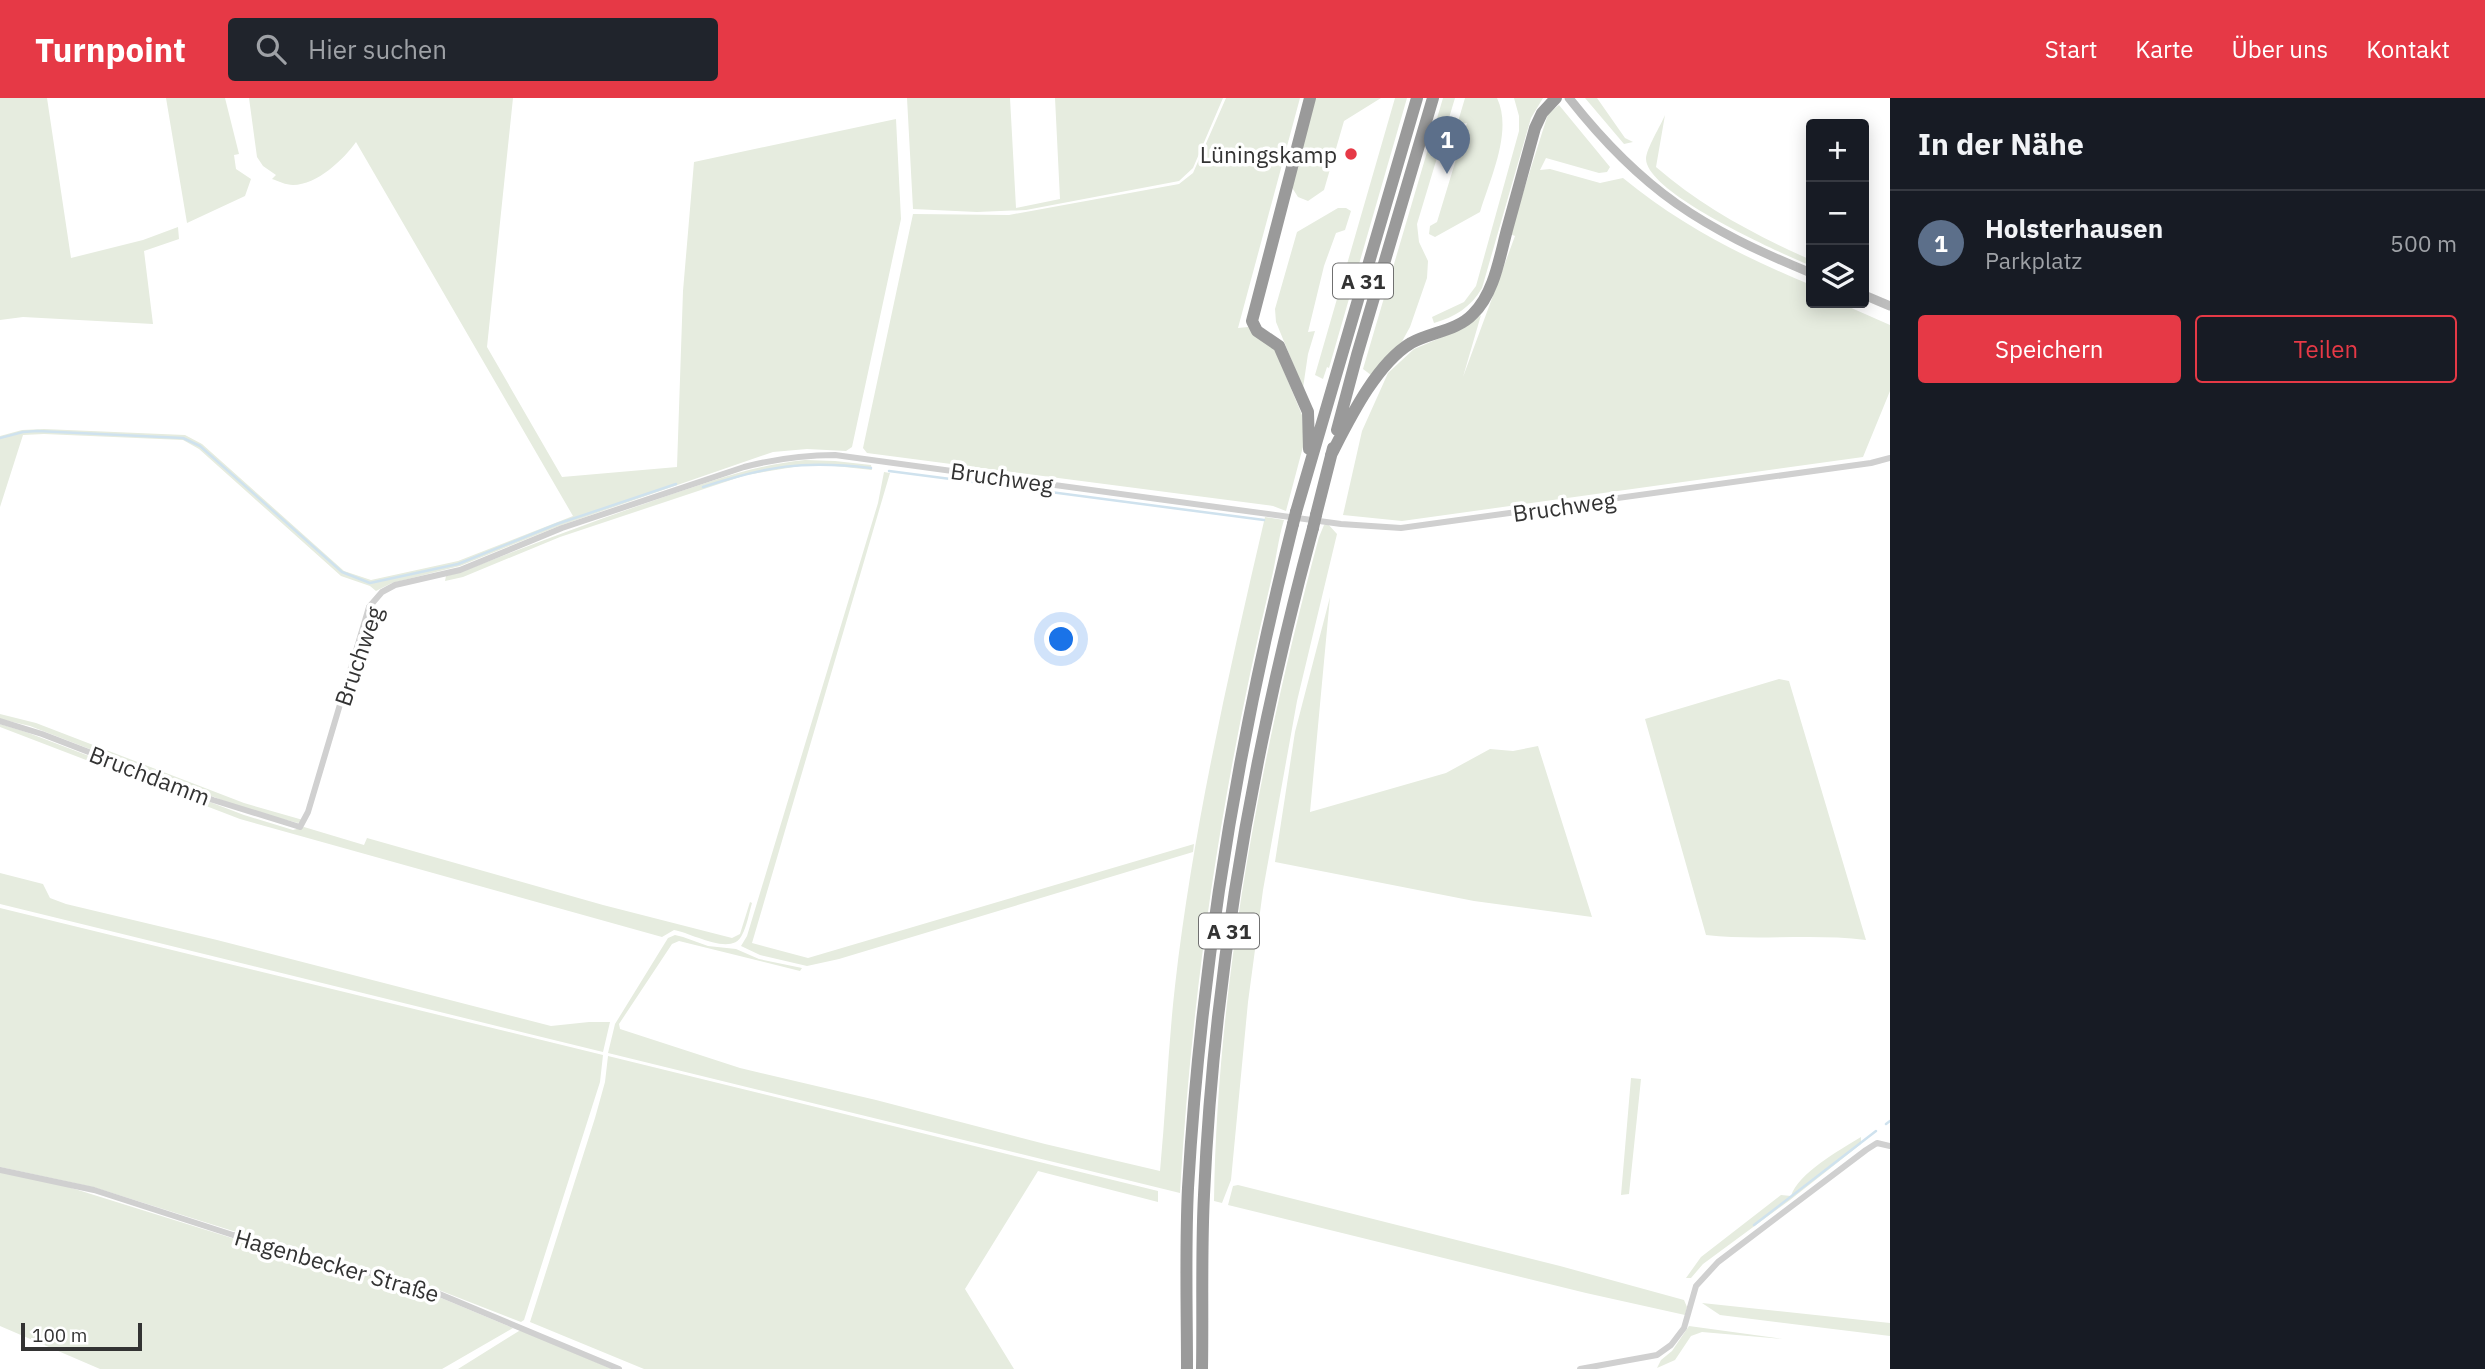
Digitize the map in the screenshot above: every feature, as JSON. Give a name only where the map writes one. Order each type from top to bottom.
[{"type":"highway","points":[[1310,98],[1252,321],[1257,331],[1279,346],[1308,412],[1310,464]]},
{"type":"highway","name":"A 31","points":[[1187,1369],[1188,1189],[1199,1050],[1216,910],[1254,693],[1268,622],[1295,518],[1417,98]]},
{"type":"highway","name":"A 31","points":[[1202,1369],[1204,1192],[1216,1044],[1237,877],[1286,625],[1357,355],[1433,98]]},
{"type":"highway","points":[[1331,455],[1354,409],[1395,357],[1416,340],[1461,324],[1481,305],[1493,280],[1535,128],[1542,113],[1556,98]]},
{"type":"main road","points":[[1569,98],[1624,162],[1670,201],[1729,237],[1806,271]]},
{"type":"main road","points":[[1869,297],[1890,306]]},
{"type":"street","name":"Bruchweg","points":[[300,827],[306,819],[369,607],[382,592],[395,585],[460,570],[562,528],[774,459],[835,455],[1341,524],[1401,528],[1871,463],[1890,458]]},
{"type":"street","name":"Bruchdamm","points":[[0,722],[42,734],[213,800],[300,827]]},
{"type":"street","points":[[1580,1369],[1657,1355],[1671,1345],[1684,1328],[1696,1286],[1718,1262],[1866,1150],[1877,1143],[1890,1146]]},
{"type":"street","name":"Hagenbecker Straße","points":[[0,1170],[94,1191],[233,1235],[425,1288],[619,1369]]},
{"type":"shaded area","points":[[0,98],[47,98],[71,258],[143,240],[178,227],[179,239],[144,251],[153,324],[23,317],[0,320]]},
{"type":"shaded area","points":[[166,98],[225,98],[239,154],[234,155],[236,169],[251,179],[245,196],[187,223]]},
{"type":"shaded area","points":[[249,98],[513,98],[487,347],[562,477],[677,467],[683,291],[694,162],[896,119],[901,219],[852,447],[846,451],[807,449],[773,452],[559,526],[460,566],[392,583],[376,591],[370,586],[341,576],[199,449],[183,440],[23,435],[0,507],[0,436],[22,430],[44,429],[185,435],[202,444],[344,571],[371,580],[458,561],[573,516],[356,142],[337,163],[311,181],[293,185],[272,179],[276,175],[263,166],[257,157]]},
{"type":"shaded area","points":[[907,98],[1010,98],[1016,208],[1060,199],[1055,98],[1223,98],[1193,168],[1179,181],[1026,210],[977,212],[913,209]]},
{"type":"shaded area","points":[[1226,98],[1300,98],[1238,328],[1248,327],[1273,345],[1302,415],[1304,443],[1286,511],[1273,506],[867,453],[863,448],[913,214],[1009,215],[1179,184],[1193,173]]},
{"type":"shaded area","points":[[1315,98],[1381,98],[1344,121],[1324,190],[1308,201],[1298,197],[1291,186]]},
{"type":"shaded area","points":[[1395,98],[1407,98],[1329,368],[1327,367],[1323,379],[1315,375]]},
{"type":"shaded area","points":[[1443,98],[1455,98],[1417,224],[1419,242],[1428,261],[1427,278],[1410,327],[1400,345],[1371,375],[1363,369]]},
{"type":"shaded area","points":[[1465,98],[1497,98],[1502,125],[1498,155],[1480,212],[1435,237],[1429,234],[1430,226],[1437,222],[1467,123],[1457,125]]},
{"type":"shaded area","points":[[1514,98],[1543,98],[1531,118],[1482,288],[1462,310],[1434,323],[1432,317],[1464,302],[1476,286],[1519,131],[1519,116]]},
{"type":"shaded area","points":[[1585,98],[1597,98],[1625,138],[1633,142],[1624,144]]},
{"type":"shaded area","points":[[1559,105],[1610,167],[1607,172],[1599,173],[1546,158],[1540,170],[1550,169],[1600,183],[1623,178],[1667,211],[1713,239],[1806,283],[1806,308],[1851,308],[1890,325],[1890,391],[1863,457],[1402,521],[1343,515],[1362,431],[1388,373],[1414,349],[1464,328],[1481,315],[1463,377],[1515,236],[1510,234],[1548,114]]},
{"type":"shaded area","points":[[1665,115],[1656,167],[1692,195],[1730,219],[1806,258],[1806,264],[1718,221],[1668,189],[1652,173],[1646,159]]},
{"type":"shaded area","points":[[1338,208],[1351,211],[1345,230],[1336,233],[1324,266],[1308,332],[1315,331],[1308,354],[1303,388],[1276,322],[1275,309],[1297,232]]},
{"type":"shaded area","points":[[805,460],[871,465],[872,470],[806,465],[746,475],[560,537],[463,577],[445,581],[446,576],[697,486],[750,470]]},
{"type":"shaded area","points":[[884,472],[890,473],[752,943],[808,958],[1194,844],[1193,852],[839,959],[807,966],[760,955],[741,946],[747,936],[878,503]]},
{"type":"shaded area","points":[[1265,517],[1284,520],[1238,732],[1212,885],[1193,1038],[1180,1193],[608,1053],[615,1024],[668,938],[675,935],[708,946],[736,949],[759,959],[802,968],[800,971],[679,941],[672,944],[619,1024],[620,1029],[740,1068],[1160,1171],[1173,1009],[1192,868],[1225,692]]},
{"type":"shaded area","points":[[1327,523],[1337,534],[1297,701],[1263,890],[1248,1002],[1231,1180],[1222,1203],[1214,1201],[1217,1119],[1224,1035],[1246,866],[1298,617],[1319,537]]},
{"type":"shaded area","points":[[1330,597],[1310,812],[1446,773],[1490,749],[1513,751],[1538,746],[1592,917],[1474,901],[1275,862],[1295,732]]},
{"type":"shaded area","points":[[1779,679],[1789,681],[1866,940],[1706,935],[1645,719]]},
{"type":"shaded area","points":[[0,714],[36,723],[244,803],[303,820],[298,823],[245,809],[30,726],[0,719]]},
{"type":"shaded area","points":[[0,724],[244,815],[293,830],[304,827],[364,845],[367,838],[603,905],[732,938],[740,934],[750,902],[752,903],[742,935],[730,944],[711,942],[674,930],[662,937],[240,819],[0,727]]},
{"type":"shaded area","points":[[0,873],[43,884],[50,898],[66,904],[551,1026],[610,1022],[603,1052],[0,904]]},
{"type":"shaded area","points":[[0,908],[603,1055],[600,1082],[524,1320],[521,1322],[426,1285],[233,1231],[93,1187],[0,1167]]},
{"type":"shaded area","points":[[608,1056],[1158,1191],[1158,1202],[1038,1171],[965,1289],[1014,1369],[644,1369],[530,1322],[595,1118],[605,1082]]},
{"type":"shaded area","points":[[1631,1078],[1641,1079],[1629,1194],[1621,1195]]},
{"type":"shaded area","points":[[1861,1137],[1861,1144],[1703,1264],[1691,1278],[1686,1278],[1701,1257],[1781,1195],[1791,1196],[1795,1187],[1811,1171]]},
{"type":"shaded area","points":[[0,1172],[62,1185],[235,1239],[422,1290],[513,1328],[442,1369],[100,1369],[0,1326]]},
{"type":"shaded area","points":[[1238,1185],[1684,1300],[1687,1307],[1685,1315],[1228,1205],[1233,1186]]},
{"type":"shaded area","points":[[1702,1303],[1890,1323],[1890,1336],[1720,1315]]},
{"type":"shaded area","points":[[1689,1326],[1784,1339],[1702,1332],[1691,1336],[1675,1360],[1657,1368]]},
{"type":"shaded area","points":[[523,1331],[612,1369],[458,1369]]},
{"type":"waterway","points":[[0,438],[37,431],[183,438],[200,446],[342,572],[370,583],[458,564],[557,524],[676,484]]},
{"type":"waterway","points":[[703,487],[747,474],[786,467],[825,465],[871,468]]},
{"type":"waterway","points":[[889,471],[1264,520]]},
{"type":"waterway","points":[[1886,1124],[1890,1121]]},
{"type":"waterway","points":[[1754,1225],[1876,1131]]},
{"type":"place","name":"Lüningskamp","points":[[1351,154]]},
{"type":"place","name":"Holsterhausen","points":[[1447,174]]}]
